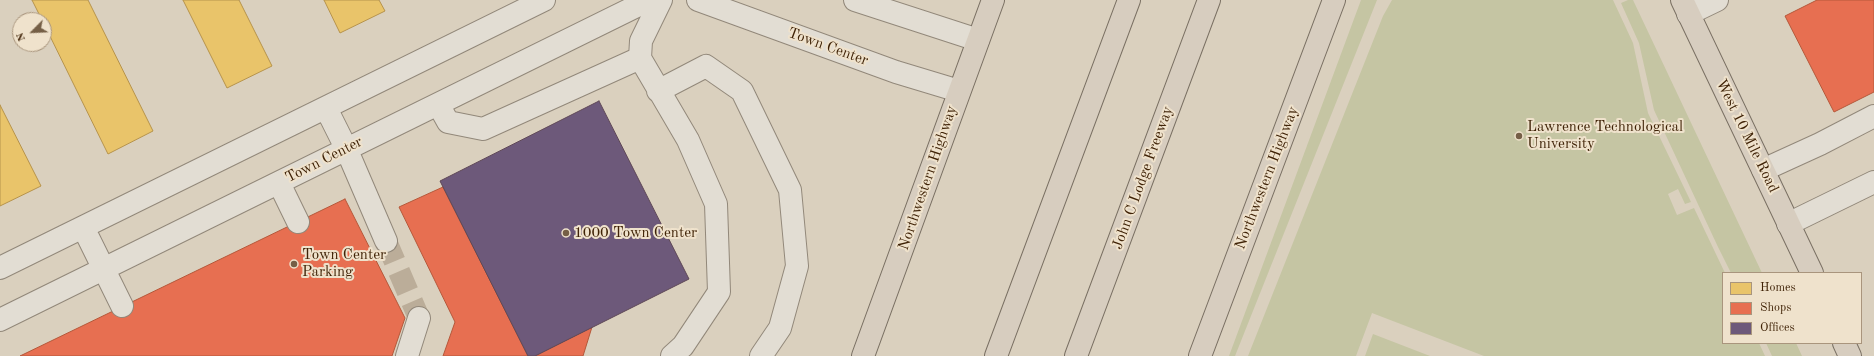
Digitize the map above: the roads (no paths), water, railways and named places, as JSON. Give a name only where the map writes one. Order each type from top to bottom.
[{"type":"main road","name":"Northwestern Highway","points":[[863,356],[993,0]]},
{"type":"main road","points":[[996,356],[1129,0]]},
{"type":"main road","name":"John C Lodge Freeway","points":[[1076,356],[1209,0]]},
{"type":"main road","name":"Northwestern Highway","points":[[1200,356],[1334,0]]},
{"type":"main road","name":"West 10 Mile Road","points":[[1685,7],[1812,272]]},
{"type":"main road","points":[[1844,344],[1850,356]]},
{"type":"street","points":[[0,268],[544,0]]},
{"type":"street","name":"Town Center","points":[[0,320],[279,183],[346,148],[649,0]]},
{"type":"street","points":[[661,0],[641,41],[640,58],[688,140],[716,204],[719,292],[683,346],[672,356]]},
{"type":"street","name":"Town Center","points":[[698,0],[896,72],[959,91]]},
{"type":"street","points":[[855,0],[978,40]]},
{"type":"street","points":[[1685,7],[1717,0]]},
{"type":"street","points":[[438,104],[448,122],[483,129],[640,58]]},
{"type":"street","points":[[658,91],[706,66],[742,91],[790,190],[797,266],[780,328],[761,356]]},
{"type":"street","points":[[326,108],[346,148],[386,241]]},
{"type":"street","points":[[1763,170],[1820,144],[1874,116]]},
{"type":"street","points":[[1788,224],[1874,182]]},
{"type":"street","points":[[279,183],[298,222]]},
{"type":"street","points":[[83,227],[122,306]]},
{"type":"street","points":[[407,356],[418,318]]},
{"type":"tunnel","points":[[386,241],[419,318]]},
{"type":"place","name":"Lawrence Technological University","points":[[1519,136]]},
{"type":"place","name":"1000 Town Center","points":[[566,233]]},
{"type":"place","name":"Town Center Parking","points":[[294,264]]}]
